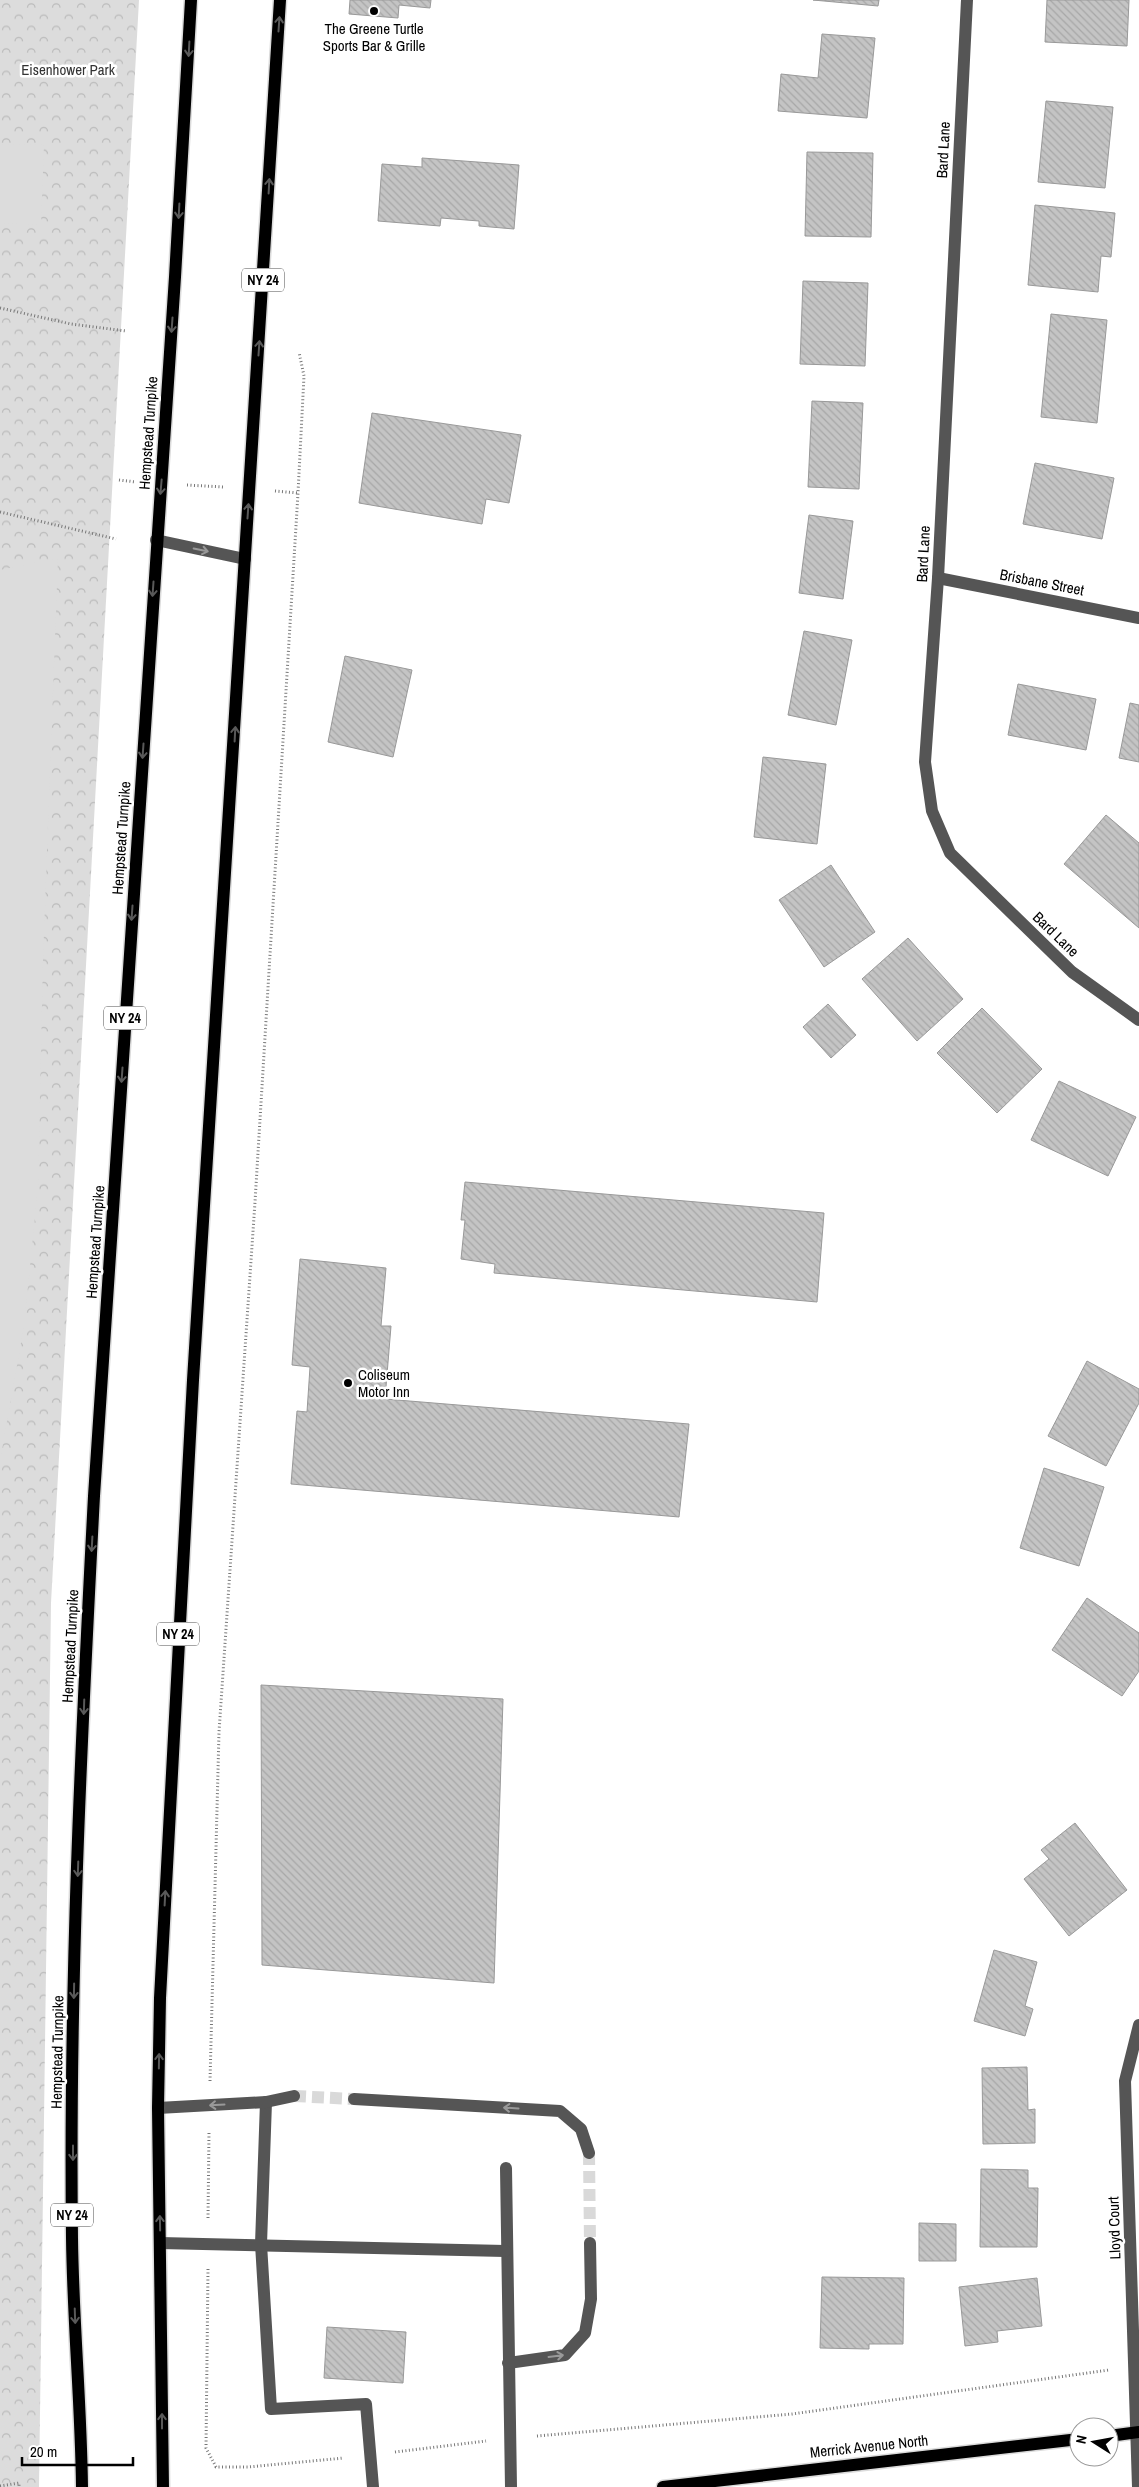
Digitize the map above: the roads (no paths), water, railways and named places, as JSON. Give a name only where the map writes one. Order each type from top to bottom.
[{"type":"main road","name":"Hempstead Turnpike","points":[[82,2487],[72,2240],[76,1932],[84,1680],[156,540],[162,484],[191,0]]},
{"type":"main road","name":"NY 24","points":[[162,2487],[158,2108],[160,1998],[178,1625],[280,0]]},
{"type":"main road","points":[[1119,2435],[1138,2432]]},
{"type":"main road","name":"Merrick Avenue North","points":[[663,2487],[1069,2440]]},
{"type":"street","name":"Bard Lane","points":[[967,0],[938,578],[925,762],[932,811],[950,853],[1072,972],[1139,1020]]},
{"type":"street","points":[[156,540],[245,559]]},
{"type":"street","name":"Brisbane Street","points":[[938,578],[1139,618]]},
{"type":"street","name":"Lloyd Court","points":[[1138,2487],[1138,2432],[1125,2081],[1139,2025]]},
{"type":"street","points":[[158,2108],[266,2102],[294,2096]]},
{"type":"street","points":[[354,2099],[560,2111],[581,2129],[589,2153]]},
{"type":"street","points":[[266,2102],[261,2244],[270,2409],[366,2404],[373,2487]]},
{"type":"street","points":[[506,2168],[505,2251],[511,2487]]},
{"type":"street","points":[[160,2243],[505,2251]]},
{"type":"street","points":[[508,2362],[565,2355],[585,2333],[591,2299],[590,2243]]},
{"type":"tunnel","points":[[294,2096],[354,2099]]},
{"type":"tunnel","points":[[589,2153],[590,2243]]},
{"type":"place","name":"The Greene Turtle Sports Bar & Grille","points":[[374,11]]},
{"type":"place","name":"Coliseum Motor Inn","points":[[348,1383]]},
{"type":"park label","name":"Eisenhower Park","points":[[68,69]]}]
